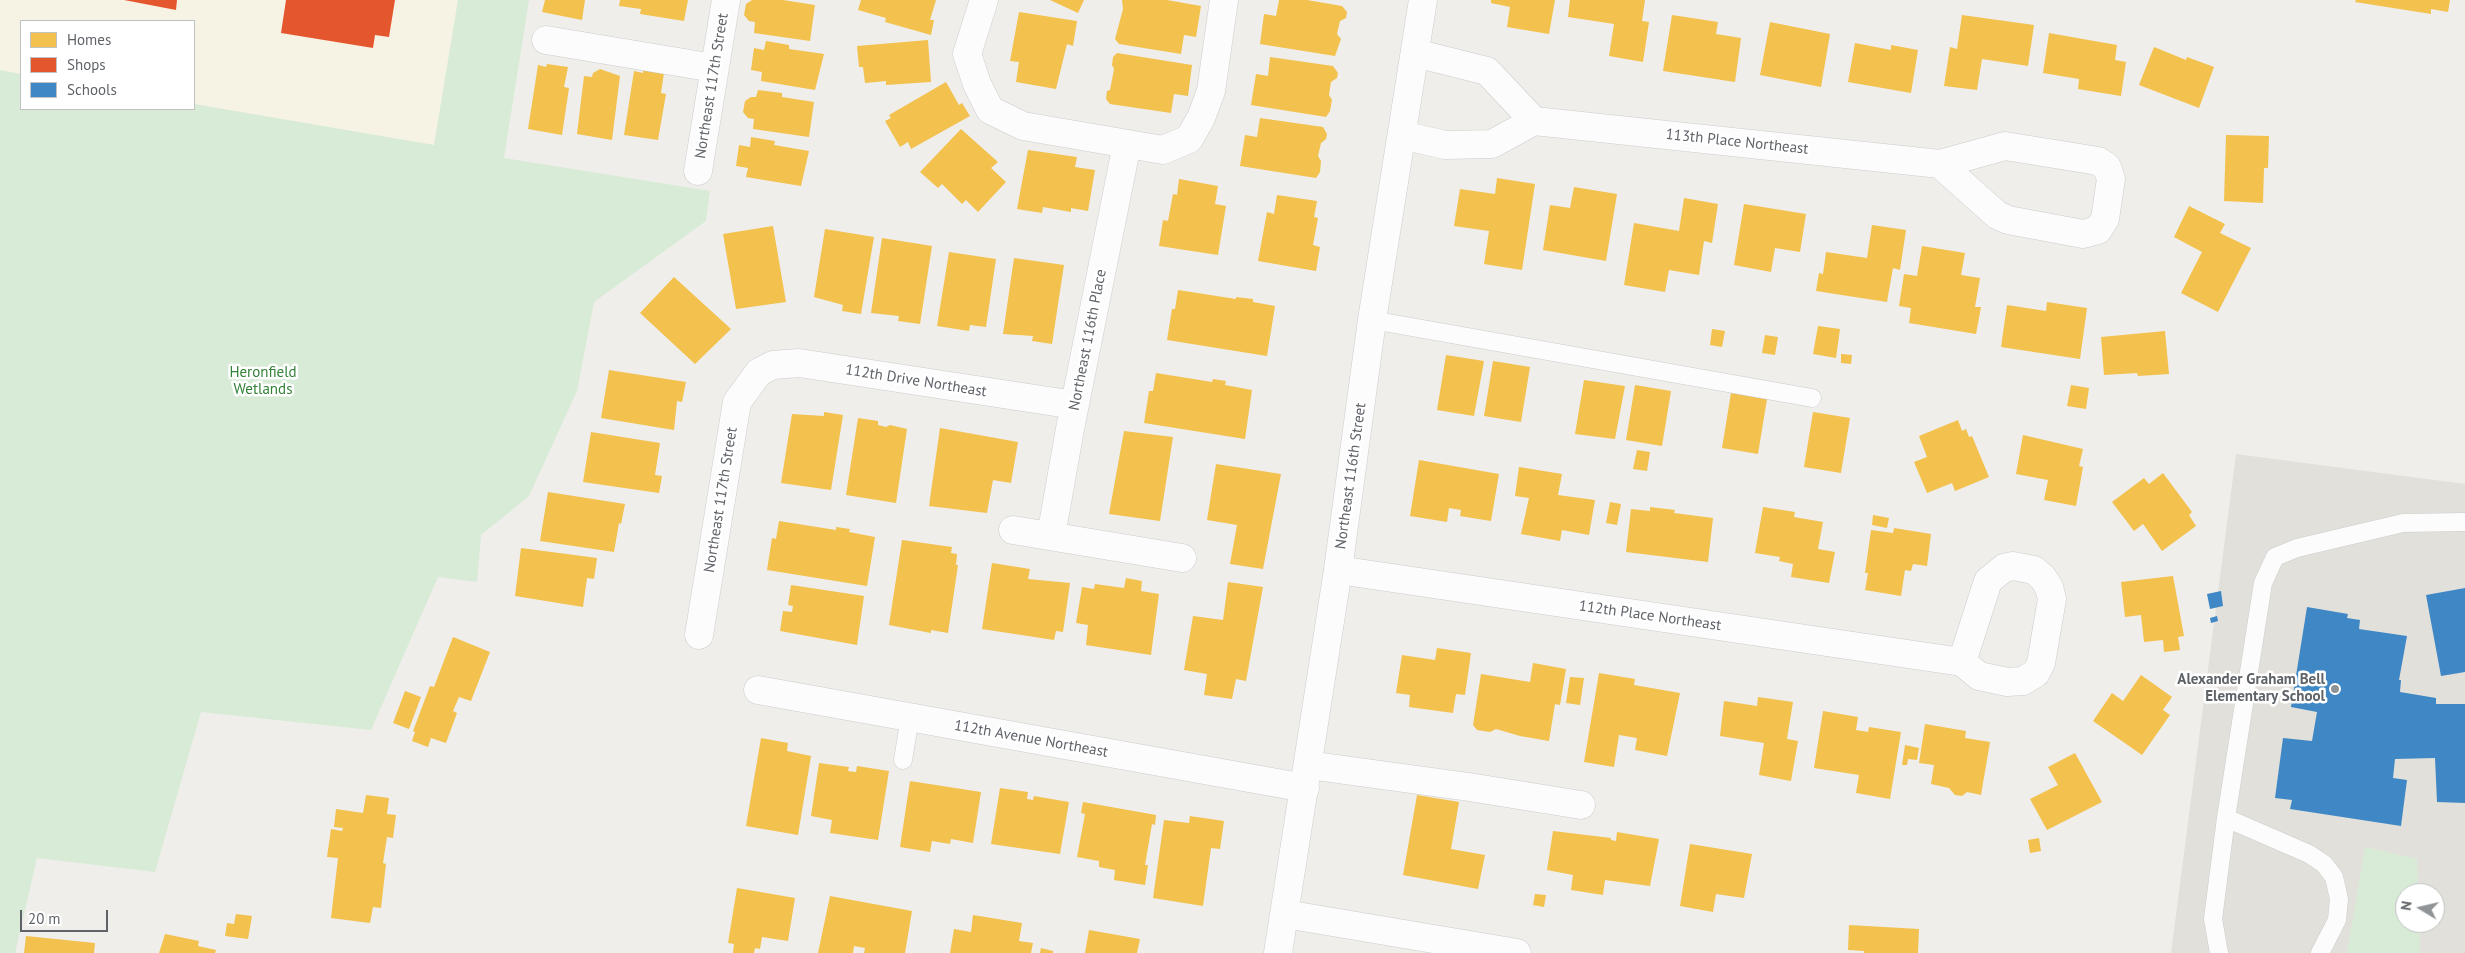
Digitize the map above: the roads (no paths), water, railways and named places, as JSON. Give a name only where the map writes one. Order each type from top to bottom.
[{"type":"street","name":"Northeast 117th Street","points":[[698,171],[726,0]]},
{"type":"street","points":[[984,0],[967,54],[977,84],[990,110],[1024,126],[1163,150],[1189,139],[1201,118],[1211,91],[1224,0]]},
{"type":"street","name":"Northeast 116th Street","points":[[1278,953],[1338,570],[1372,320],[1423,0]]},
{"type":"street","points":[[546,40],[714,68]]},
{"type":"street","points":[[1402,135],[1445,145],[1492,144],[1534,121],[1487,71],[1415,53]]},
{"type":"street","name":"113th Place Northeast","points":[[1534,121],[1940,164],[2005,146],[2098,161],[2106,167],[2111,179],[2105,219],[2098,230],[2083,234],[2008,220],[1997,215],[1940,164]]},
{"type":"street","name":"Northeast 116th Place","points":[[1051,536],[1127,144]]},
{"type":"street","name":"112th Drive Northeast","points":[[759,372],[773,365],[799,363],[1075,405]]},
{"type":"street","name":"Northeast 117th Street","points":[[699,635],[737,402],[759,372]]},
{"type":"street","points":[[1013,530],[1182,558]]},
{"type":"street","name":"112th Place Northeast","points":[[1338,570],[1962,662]]},
{"type":"street","name":"112th Avenue Northeast","points":[[758,690],[910,717],[1306,776],[1469,786],[1581,805]]},
{"type":"street","points":[[1285,914],[1442,947],[1518,953]]},
{"type":"lane","points":[[1372,320],[1812,398]]},
{"type":"lane","points":[[2219,953],[2213,919],[2226,818],[2264,583],[2276,557],[2297,548],[2404,523],[2465,522]]},
{"type":"lane","points":[[903,760],[910,717]]},
{"type":"lane","points":[[2226,818],[2309,854],[2324,864],[2334,877],[2339,899],[2337,920],[2327,943],[2320,953]]},
{"type":"place","name":"Alexander Graham Bell Elementary School","points":[[2335,689]]},
{"type":"park label","name":"Heronfield Wetlands","points":[[263,382]]}]
